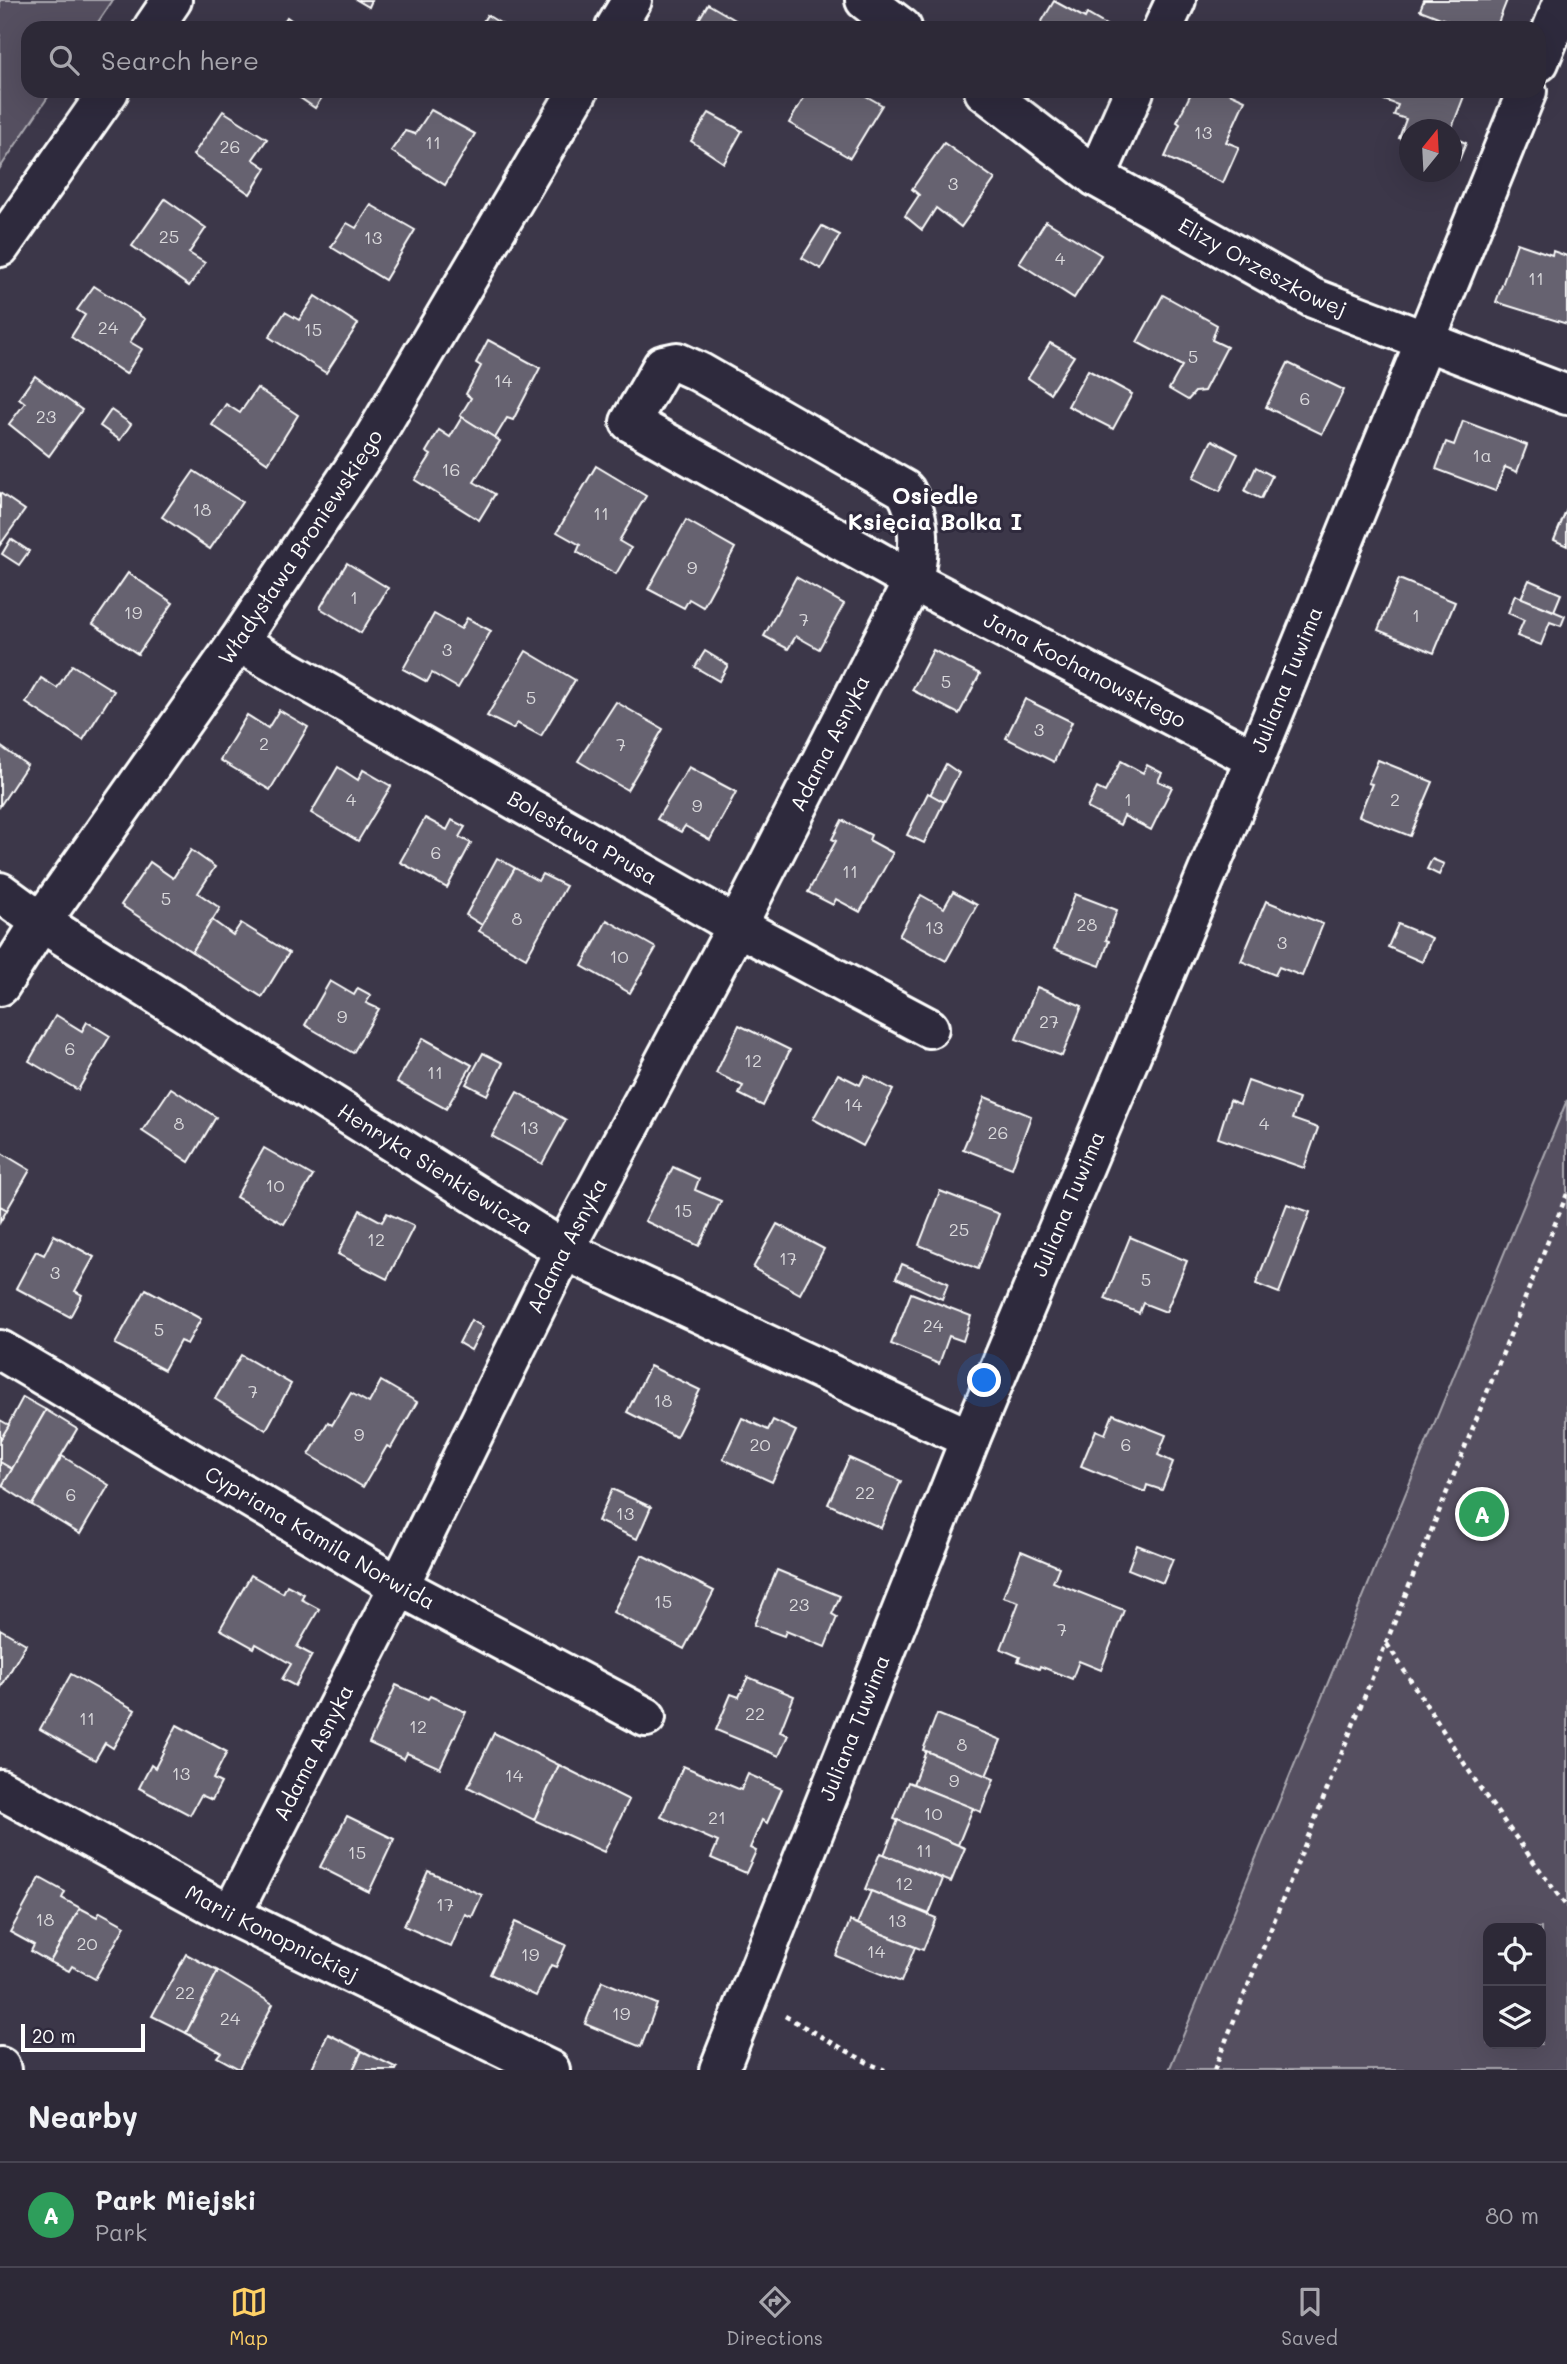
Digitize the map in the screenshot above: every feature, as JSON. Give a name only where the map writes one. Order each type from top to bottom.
[{"type":"street","points":[[158,21],[172,0]]},
{"type":"street","points":[[619,21],[632,0]]},
{"type":"street","points":[[865,0],[893,21]]},
{"type":"street","points":[[1166,21],[1175,0]]},
{"type":"street","points":[[1546,45],[1564,0]]},
{"type":"street","points":[[0,247],[104,98]]},
{"type":"street","name":"Władysława Broniewskiego","points":[[0,986],[41,922],[238,642],[369,446],[574,98]]},
{"type":"street","name":"Elizy Orzeszkowej","points":[[993,98],[1096,177],[1313,298],[1567,395]]},
{"type":"street","points":[[1096,177],[1132,98]]},
{"type":"street","name":"Juliana Tuwima","points":[[719,2070],[970,1439],[1255,759],[1524,98]]},
{"type":"street","name":"Jana Kochanowskiego","points":[[913,581],[919,553],[918,528],[914,505],[905,490],[699,372],[677,362],[663,365],[630,422],[913,581],[1255,759]]},
{"type":"street","name":"Adama Asnyka","points":[[232,1915],[399,1586],[564,1250],[737,926],[913,581]]},
{"type":"street","name":"Bolesława Prusa","points":[[238,642],[737,926],[929,1028]]},
{"type":"street","name":"Henryka Sienkiewicza","points":[[0,892],[41,922],[564,1250],[970,1439]]},
{"type":"street","name":"Cypriana Kamila Norwida","points":[[0,1350],[399,1586],[646,1717]]},
{"type":"street","name":"Marii Konopnickiej","points":[[0,1789],[232,1915],[550,2070]]},
{"type":"path","points":[[1214,2070],[1567,1194]]},
{"type":"path","points":[[1387,1643],[1484,1794],[1567,1907]]},
{"type":"path","points":[[749,1996],[885,2070]]},
{"type":"shaded area","points":[[0,0],[113,0],[99,21],[21,21],[21,98],[47,98],[0,168]]},
{"type":"shaded area","points":[[1567,1100],[1567,2070],[1169,2070]]},
{"type":"building","points":[[357,0],[372,0],[369,7]]},
{"type":"building","points":[[1424,0],[1507,0],[1499,21],[1448,21],[1420,10]]},
{"type":"building","points":[[1054,1],[1085,18],[1087,14],[1099,21],[1042,21]]},
{"type":"building","points":[[708,4],[737,21],[698,21]]},
{"type":"building","points":[[487,15],[497,21],[483,21]]},
{"type":"building","points":[[300,98],[321,98],[315,108]]},
{"type":"building","points":[[804,98],[870,98],[882,105],[850,158],[789,123]]},
{"type":"building","points":[[1189,98],[1245,100],[1226,142],[1239,147],[1223,183],[1165,157],[1180,124],[1177,122]]},
{"type":"building","points":[[1463,98],[1455,119],[1406,119],[1394,115],[1398,105],[1384,100]]},
{"type":"building","points":[[431,110],[475,134],[445,185],[391,151],[405,131],[415,134]]},
{"type":"building","points":[[223,111],[267,139],[253,159],[266,168],[250,194],[193,155]]},
{"type":"building","points":[[709,113],[742,131],[724,163],[691,141]]},
{"type":"building","points":[[944,143],[995,179],[961,227],[936,208],[922,230],[905,216],[919,195],[912,189]]},
{"type":"building","points":[[165,199],[206,228],[189,253],[205,263],[189,286],[132,246]]},
{"type":"building","points":[[371,205],[415,230],[385,280],[331,247],[347,223],[356,228]]},
{"type":"building","points":[[1046,221],[1101,255],[1074,298],[1019,263]]},
{"type":"building","points":[[822,226],[840,235],[821,269],[802,258]]},
{"type":"building","points":[[1517,243],[1552,255],[1553,251],[1567,256],[1567,324],[1496,302]]},
{"type":"building","points":[[94,286],[145,319],[130,342],[142,349],[126,374],[71,337],[85,315],[77,310]]},
{"type":"building","points":[[1163,295],[1217,325],[1212,340],[1227,347],[1204,391],[1195,392],[1188,400],[1169,389],[1182,366],[1137,342]]},
{"type":"building","points":[[315,296],[358,324],[326,373],[269,337],[285,312],[299,320]]},
{"type":"building","points":[[488,340],[540,368],[513,420],[507,418],[495,438],[460,416],[471,398],[466,394],[481,366],[476,363]]},
{"type":"building","points":[[1050,343],[1074,356],[1050,393],[1028,378]]},
{"type":"building","points":[[1288,363],[1344,390],[1322,434],[1266,407]]},
{"type":"building","points":[[1088,370],[1132,394],[1113,429],[1068,406]]},
{"type":"building","points":[[35,376],[82,410],[49,456],[9,424],[25,403],[19,398]]},
{"type":"building","points":[[257,388],[298,415],[268,463],[212,425],[226,404],[240,413]]},
{"type":"building","points":[[111,410],[131,424],[120,440],[100,426]]},
{"type":"building","points":[[462,417],[500,441],[474,482],[495,494],[479,520],[415,480],[431,455],[426,452],[439,430],[450,437]]},
{"type":"building","points":[[1463,421],[1527,445],[1517,472],[1505,467],[1495,491],[1436,469],[1446,442],[1454,445]]},
{"type":"building","points":[[1212,440],[1238,454],[1220,491],[1193,478]]},
{"type":"building","points":[[596,466],[646,496],[619,541],[631,548],[616,574],[577,552],[580,545],[557,532]]},
{"type":"building","points":[[1256,467],[1272,476],[1261,499],[1245,491]]},
{"type":"building","points":[[194,471],[242,502],[210,549],[162,517]]},
{"type":"building","points":[[0,493],[25,510],[0,545]]},
{"type":"building","points":[[1567,509],[1567,546],[1554,540]]},
{"type":"building","points":[[686,520],[735,548],[703,607],[689,599],[684,608],[648,589]]},
{"type":"building","points":[[11,539],[29,551],[19,565],[2,554]]},
{"type":"building","points":[[347,563],[388,588],[361,633],[320,608]]},
{"type":"building","points":[[128,573],[173,603],[138,654],[93,624]]},
{"type":"building","points":[[796,577],[844,604],[819,649],[796,636],[788,649],[764,636]]},
{"type":"building","points":[[1399,579],[1455,602],[1434,653],[1378,630]]},
{"type":"building","points":[[1529,580],[1561,594],[1554,611],[1521,598]]},
{"type":"building","points":[[1515,595],[1565,616],[1561,626],[1550,622],[1541,645],[1517,636],[1524,620],[1508,613]]},
{"type":"building","points":[[434,614],[461,629],[467,618],[491,631],[458,688],[432,673],[427,682],[403,669]]},
{"type":"building","points":[[933,650],[980,674],[959,714],[912,690]]},
{"type":"building","points":[[526,651],[575,680],[541,736],[517,723],[513,729],[487,716]]},
{"type":"building","points":[[705,651],[728,665],[719,681],[695,667]]},
{"type":"building","points":[[72,665],[114,691],[83,740],[26,703],[41,678],[57,688]]},
{"type":"building","points":[[1025,699],[1072,722],[1054,762],[1006,738]]},
{"type":"building","points":[[616,702],[663,729],[627,790],[578,761]]},
{"type":"building","points":[[279,710],[308,727],[270,790],[220,760],[247,715],[268,728]]},
{"type":"building","points":[[0,746],[27,765],[0,806]]},
{"type":"building","points":[[1378,760],[1433,782],[1410,836],[1359,816]]},
{"type":"building","points":[[1121,761],[1143,773],[1147,765],[1162,773],[1158,781],[1172,787],[1151,830],[1124,816],[1120,825],[1087,808],[1097,788],[1105,792]]},
{"type":"building","points":[[946,764],[959,773],[944,802],[930,795]]},
{"type":"building","points":[[338,767],[358,780],[363,770],[391,786],[358,841],[311,813]]},
{"type":"building","points":[[689,767],[736,792],[710,840],[685,826],[681,832],[657,819]]},
{"type":"building","points":[[928,793],[944,802],[924,843],[907,835]]},
{"type":"building","points":[[425,818],[447,830],[452,820],[465,827],[459,837],[471,843],[447,888],[400,862]]},
{"type":"building","points":[[842,820],[871,835],[869,840],[893,853],[860,912],[836,899],[833,905],[808,892],[836,841],[832,839]]},
{"type":"building","points":[[191,850],[215,867],[198,893],[220,908],[192,952],[121,905],[150,862],[173,878]]},
{"type":"building","points":[[497,858],[515,868],[482,925],[466,915]]},
{"type":"building","points":[[1432,859],[1444,864],[1439,875],[1427,869]]},
{"type":"building","points":[[515,868],[538,881],[542,874],[566,886],[526,958],[479,931]]},
{"type":"building","points":[[953,892],[977,905],[946,961],[899,936],[921,895],[944,908]]},
{"type":"building","points":[[1075,894],[1117,910],[1100,966],[1054,949]]},
{"type":"building","points":[[1266,901],[1323,924],[1302,976],[1279,967],[1275,975],[1241,961]]},
{"type":"building","points":[[212,920],[233,935],[241,923],[289,953],[262,997],[192,952]]},
{"type":"building","points":[[607,920],[656,948],[630,993],[582,966]]},
{"type":"building","points":[[1398,924],[1432,938],[1422,962],[1388,947]]},
{"type":"building","points":[[330,981],[354,995],[358,988],[371,995],[366,1003],[379,1009],[353,1053],[305,1025]]},
{"type":"building","points":[[1037,987],[1082,1006],[1062,1056],[1016,1039]]},
{"type":"building","points":[[56,1015],[82,1031],[87,1022],[110,1036],[78,1090],[29,1061]]},
{"type":"building","points":[[739,1025],[790,1050],[763,1106],[739,1094],[743,1086],[716,1073]]},
{"type":"building","points":[[423,1038],[472,1065],[446,1109],[397,1082]]},
{"type":"building","points":[[483,1053],[503,1063],[487,1095],[466,1084]]},
{"type":"building","points":[[838,1074],[860,1085],[865,1075],[893,1090],[863,1146],[813,1119]]},
{"type":"building","points":[[1248,1081],[1299,1099],[1292,1119],[1318,1128],[1304,1168],[1218,1138],[1230,1100],[1240,1104]]},
{"type":"building","points":[[171,1088],[216,1117],[189,1162],[142,1131]]},
{"type":"building","points":[[517,1092],[566,1120],[542,1164],[492,1136]]},
{"type":"building","points":[[985,1097],[1031,1116],[1012,1168],[963,1149]]},
{"type":"building","points":[[264,1148],[313,1176],[284,1224],[236,1197]]},
{"type":"building","points":[[0,1152],[30,1170],[7,1210],[0,1206]]},
{"type":"building","points":[[673,1167],[699,1179],[695,1190],[721,1201],[699,1246],[645,1221]]},
{"type":"building","points":[[940,1191],[999,1214],[978,1269],[919,1245]]},
{"type":"building","points":[[1287,1204],[1310,1212],[1279,1293],[1256,1284]]},
{"type":"building","points":[[0,1206],[7,1210],[0,1222]]},
{"type":"building","points":[[360,1210],[382,1222],[387,1213],[414,1226],[387,1279],[338,1254]]},
{"type":"building","points":[[777,1224],[824,1249],[800,1294],[753,1268]]},
{"type":"building","points":[[54,1235],[94,1257],[75,1291],[82,1295],[70,1317],[16,1288],[36,1251],[44,1255]]},
{"type":"building","points":[[1130,1237],[1187,1261],[1166,1312],[1143,1303],[1139,1313],[1105,1299]]},
{"type":"building","points":[[902,1264],[948,1283],[942,1299],[896,1278]]},
{"type":"building","points":[[146,1289],[201,1319],[187,1344],[180,1341],[164,1370],[115,1344]]},
{"type":"building","points":[[911,1293],[971,1316],[963,1341],[949,1336],[939,1364],[891,1344]]},
{"type":"building","points":[[471,1320],[483,1327],[471,1350],[459,1343]]},
{"type":"building","points":[[241,1355],[291,1384],[266,1430],[215,1399]]},
{"type":"building","points":[[650,1366],[700,1390],[676,1437],[627,1412]]},
{"type":"building","points":[[381,1381],[417,1402],[391,1448],[387,1446],[363,1487],[309,1455],[328,1422],[332,1425],[351,1393],[369,1403]]},
{"type":"building","points":[[23,1397],[46,1410],[12,1469],[0,1462],[0,1440]]},
{"type":"building","points":[[46,1410],[77,1429],[32,1505],[2,1486]]},
{"type":"building","points":[[1113,1414],[1166,1435],[1158,1455],[1173,1462],[1162,1490],[1147,1485],[1145,1492],[1081,1466],[1096,1430],[1105,1434]]},
{"type":"building","points":[[742,1418],[768,1430],[773,1420],[796,1431],[772,1482],[723,1459]]},
{"type":"building","points":[[0,1420],[9,1425],[0,1440]]},
{"type":"building","points":[[62,1456],[109,1485],[80,1534],[32,1505]]},
{"type":"building","points":[[849,1458],[901,1481],[881,1528],[828,1504]]},
{"type":"building","points":[[0,1462],[12,1469],[0,1489]]},
{"type":"building","points":[[612,1489],[651,1507],[637,1539],[598,1521]]},
{"type":"building","points":[[1137,1545],[1173,1559],[1163,1583],[1128,1569]]},
{"type":"building","points":[[1021,1551],[1059,1567],[1053,1582],[1124,1610],[1101,1670],[1079,1661],[1072,1679],[1040,1666],[1039,1669],[1018,1661],[1020,1657],[1001,1649],[1019,1602],[1003,1597]]},
{"type":"building","points":[[642,1555],[714,1591],[684,1649],[613,1612]]},
{"type":"building","points":[[777,1570],[840,1596],[832,1614],[837,1617],[825,1647],[786,1631],[784,1636],[754,1625]]},
{"type":"building","points":[[251,1575],[283,1593],[287,1585],[304,1594],[301,1599],[319,1609],[297,1647],[312,1655],[295,1686],[282,1679],[291,1664],[256,1644],[254,1648],[220,1629]]},
{"type":"building","points":[[0,1629],[26,1644],[0,1689]]},
{"type":"building","points":[[71,1674],[135,1710],[113,1748],[105,1743],[95,1760],[40,1729]]},
{"type":"building","points":[[748,1677],[794,1696],[780,1732],[788,1735],[779,1756],[716,1730],[731,1694],[739,1697]]},
{"type":"building","points":[[396,1685],[466,1712],[440,1768],[407,1753],[404,1759],[369,1743]]},
{"type":"building","points":[[937,1714],[1001,1740],[986,1776],[923,1750]]},
{"type":"building","points":[[177,1725],[227,1752],[213,1779],[221,1783],[212,1800],[201,1795],[190,1815],[139,1788],[151,1765],[155,1768]]},
{"type":"building","points":[[494,1733],[559,1765],[534,1820],[468,1787]]},
{"type":"building","points":[[926,1751],[994,1779],[981,1812],[913,1784]]},
{"type":"building","points":[[559,1765],[629,1800],[604,1852],[534,1820]]},
{"type":"building","points":[[683,1766],[741,1790],[748,1774],[782,1789],[767,1823],[762,1820],[750,1848],[756,1851],[746,1873],[711,1858],[718,1842],[661,1817]]},
{"type":"building","points":[[908,1782],[973,1808],[958,1845],[894,1819]]},
{"type":"building","points":[[347,1816],[394,1839],[369,1892],[320,1867]]},
{"type":"building","points":[[898,1820],[965,1848],[951,1882],[884,1855]]},
{"type":"building","points":[[880,1853],[943,1879],[929,1914],[865,1889]]},
{"type":"building","points":[[428,1871],[482,1895],[472,1917],[465,1914],[451,1947],[404,1926]]},
{"type":"building","points":[[40,1878],[65,1892],[62,1898],[80,1908],[50,1962],[31,1951],[34,1945],[10,1932]]},
{"type":"building","points":[[871,1891],[936,1918],[923,1950],[857,1924]]},
{"type":"building","points":[[80,1908],[97,1917],[100,1912],[125,1926],[95,1979],[72,1966],[69,1971],[50,1962]]},
{"type":"building","points":[[850,1921],[915,1947],[901,1982],[836,1956]]},
{"type":"building","points":[[515,1922],[566,1945],[556,1967],[551,1965],[536,1996],[490,1974]]},
{"type":"building","points":[[186,1954],[218,1971],[186,2033],[152,2016]]},
{"type":"building","points":[[218,1971],[273,2004],[239,2069],[217,2057],[221,2052],[186,2033]]},
{"type":"building","points":[[602,1981],[657,2004],[641,2047],[585,2024]]},
{"type":"building","points":[[328,2034],[362,2051],[353,2070],[311,2070]]},
{"type":"building","points":[[362,2051],[397,2068],[396,2070],[353,2070]]},
{"type":"place","name":"Park Miejski","points":[[1482,1514]]},
{"type":"district","name":"Osiedle Księcia Bolka I","points":[[935,509]]}]
